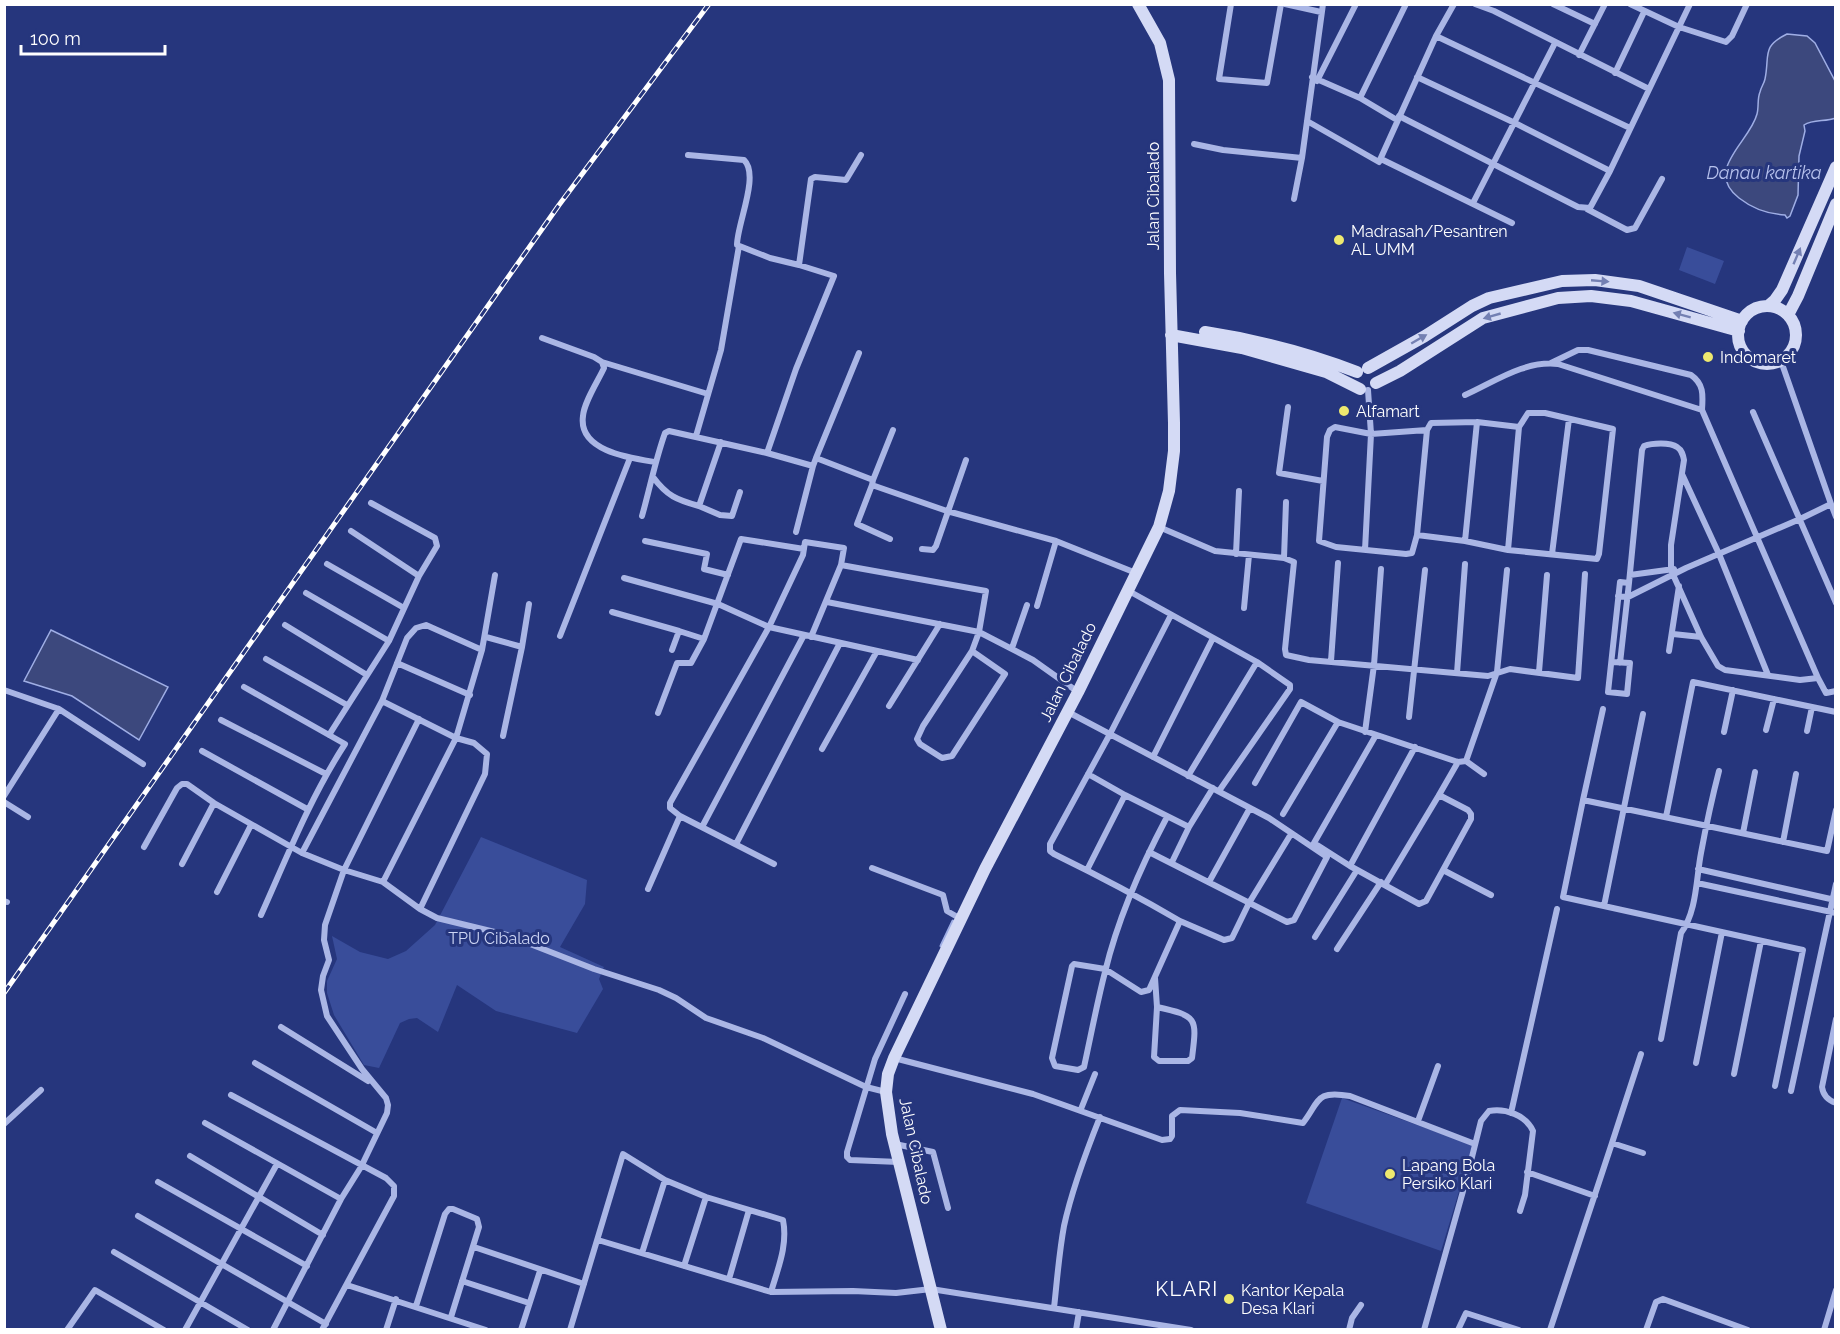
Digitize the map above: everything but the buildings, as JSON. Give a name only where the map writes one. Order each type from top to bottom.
[{"type":"street","name":"Jalan Cibalado","points":[[941,1329],[896,1162],[895,1144],[880,1090],[956,917],[1078,692],[1134,572],[1160,527],[1169,491],[1173,451],[1169,80],[1160,43],[1138,4]]},
{"type":"street","points":[[1232,4],[1219,79],[1267,83],[1283,4],[1321,12]]},
{"type":"street","points":[[1294,199],[1314,79],[1323,4]]},
{"type":"street","points":[[1314,79],[1356,4]]},
{"type":"street","points":[[1360,99],[1406,4]]},
{"type":"street","points":[[1307,120],[1379,162],[1436,36],[1454,4]]},
{"type":"street","points":[[1475,4],[1495,8],[1555,43],[1649,89]]},
{"type":"street","points":[[1553,4],[1595,24]]},
{"type":"street","points":[[1579,55],[1605,4]]},
{"type":"street","points":[[1630,4],[1679,27],[1726,42],[1732,36],[1747,4]]},
{"type":"street","points":[[1586,208],[1593,205],[1690,4]]},
{"type":"street","points":[[1615,73],[1644,12]]},
{"type":"street","points":[[1436,36],[1629,128]]},
{"type":"street","points":[[1473,203],[1555,43]]},
{"type":"street","points":[[1417,77],[1610,171]]},
{"type":"street","points":[[1314,79],[1360,99],[1578,207],[1586,208],[1627,230],[1635,228],[1662,179]]},
{"type":"street","points":[[1194,144],[1263,155],[1302,158]]},
{"type":"street","points":[[799,265],[811,179],[815,177],[846,180],[861,155]]},
{"type":"street","points":[[688,156],[744,160],[748,164],[750,178],[737,243],[739,246],[721,350],[696,436]]},
{"type":"street","points":[[1381,159],[1512,223]]},
{"type":"street","points":[[1768,306],[1782,290],[1836,167]]},
{"type":"street","points":[[1788,315],[1836,204]]},
{"type":"street","points":[[739,246],[834,276],[796,369],[767,453]]},
{"type":"street","points":[[1595,280],[1640,286],[1740,326],[1631,301],[1591,296],[1558,298],[1484,318],[1400,371],[1368,387],[1355,383],[1363,370],[1425,336],[1472,306],[1489,298],[1562,282],[1595,280]]},
{"type":"street","points":[[1768,306],[1779,308],[1788,315],[1794,324],[1796,334],[1795,345],[1789,355],[1780,361],[1768,364],[1756,362],[1746,355],[1739,343],[1740,326],[1748,313],[1768,306]]},
{"type":"street","points":[[1171,331],[1244,338],[1374,372],[1368,387],[1371,434],[1365,550]]},
{"type":"street","points":[[1171,331],[1242,348],[1326,372],[1368,387]]},
{"type":"street","points":[[542,338],[602,362],[708,394]]},
{"type":"street","points":[[1550,363],[1578,350],[1588,350],[1691,375],[1698,380],[1703,395],[1702,410],[1818,678],[1826,693],[1836,692]]},
{"type":"street","points":[[796,532],[813,466],[859,353]]},
{"type":"street","points":[[1780,361],[1836,517]]},
{"type":"street","points":[[602,362],[604,368],[583,414],[583,425],[587,436],[604,450],[630,458],[655,462]]},
{"type":"street","points":[[1465,395],[1500,376],[1538,364],[1550,363],[1702,410]]},
{"type":"street","points":[[1288,407],[1279,473],[1323,480]]},
{"type":"street","points":[[1753,412],[1836,603]]},
{"type":"street","points":[[1417,535],[1465,541],[1508,550],[1591,560],[1599,557],[1613,429],[1545,413],[1528,413],[1519,427],[1508,550]]},
{"type":"street","points":[[1552,554],[1569,419]]},
{"type":"street","points":[[1427,430],[1371,434],[1335,427],[1329,430],[1319,541],[1336,547],[1410,554],[1414,551],[1417,535],[1427,430],[1431,423],[1477,422],[1519,427]]},
{"type":"street","points":[[1465,541],[1477,422]]},
{"type":"street","points":[[890,539],[857,524],[893,430]]},
{"type":"street","points":[[642,516],[655,462],[666,431],[696,436],[813,466]]},
{"type":"street","points":[[699,506],[721,442]]},
{"type":"street","points":[[1620,663],[1644,446],[1651,443],[1677,446],[1682,452],[1684,460],[1671,545],[1672,573],[1701,637],[1718,666],[1725,670],[1800,680],[1818,678]]},
{"type":"street","points":[[560,636],[630,458]]},
{"type":"street","points":[[816,458],[948,511],[1056,541],[1134,572]]},
{"type":"street","points":[[922,549],[933,550],[936,546],[966,460]]},
{"type":"street","points":[[1682,474],[1719,554],[1768,675]]},
{"type":"street","points":[[653,477],[664,492],[682,502],[720,515],[732,516],[740,492]]},
{"type":"street","points":[[1236,554],[1239,491]]},
{"type":"street","points":[[1284,558],[1286,502]]},
{"type":"street","points":[[329,735],[389,641],[419,576],[437,546],[435,538],[371,503]]},
{"type":"street","points":[[1618,596],[1628,597],[1672,573],[1831,504]]},
{"type":"street","points":[[1160,527],[1215,551],[1294,561],[1285,649],[1286,655],[1292,658],[1488,676],[1510,669],[1578,678],[1585,574]]},
{"type":"street","points":[[351,531],[419,576]]},
{"type":"street","points":[[658,713],[677,663],[691,663],[704,639],[741,539],[804,549]]},
{"type":"street","points":[[645,541],[707,554],[704,569],[728,575]]},
{"type":"street","points":[[1037,606],[1056,541]]},
{"type":"street","points":[[702,827],[827,602],[841,565],[844,548],[805,542],[803,555],[769,627],[670,803],[670,808],[680,816],[774,864]]},
{"type":"street","points":[[1244,608],[1249,555]]},
{"type":"street","points":[[1331,661],[1338,563]]},
{"type":"street","points":[[327,564],[404,608]]},
{"type":"street","points":[[1457,673],[1465,564]]},
{"type":"street","points":[[841,565],[986,591],[979,632],[972,651],[923,726],[917,739],[920,744],[942,758],[952,756],[1005,674],[972,651]]},
{"type":"street","points":[[1365,732],[1374,665],[1381,569]]},
{"type":"street","points":[[1409,717],[1425,570]]},
{"type":"street","points":[[1466,761],[1497,672],[1507,570]]},
{"type":"street","points":[[1630,575],[1672,573]]},
{"type":"street","points":[[383,882],[456,738],[486,637],[495,575]]},
{"type":"street","points":[[1539,672],[1547,575]]},
{"type":"street","points":[[624,578],[718,604],[769,627],[918,660]]},
{"type":"street","points":[[1612,662],[1630,663],[1627,694],[1608,693],[1620,582],[1629,583]]},
{"type":"street","points":[[1669,651],[1679,585]]},
{"type":"street","points":[[1126,590],[1257,662],[1288,682],[1290,689],[1189,827],[1172,862]]},
{"type":"street","points":[[306,593],[389,641]]},
{"type":"street","points":[[827,602],[979,632],[1012,648],[1078,692]]},
{"type":"street","points":[[503,736],[529,604]]},
{"type":"street","points":[[1012,648],[1027,605]]},
{"type":"street","points":[[612,612],[704,639]]},
{"type":"street","points":[[1171,615],[1050,844],[1050,850],[1180,921],[1228,940],[1232,938],[1249,903],[1292,834]]},
{"type":"street","points":[[889,706],[940,624]]},
{"type":"street","points":[[285,625],[367,675]]},
{"type":"street","points":[[302,853],[382,701],[407,638],[416,628],[423,626],[482,650]]},
{"type":"street","points":[[672,650],[679,631]]},
{"type":"street","points":[[1673,634],[1701,637]]},
{"type":"street","points":[[486,637],[522,647]]},
{"type":"street","points":[[1153,757],[1213,638]]},
{"type":"street","points":[[736,844],[840,644]]},
{"type":"street","points":[[822,749],[877,651]]},
{"type":"street","points":[[266,659],[347,705]]},
{"type":"street","points":[[1188,776],[1257,662]]},
{"type":"street","points":[[397,663],[470,695]]},
{"type":"street","points":[[1666,817],[1693,682],[1836,712]]},
{"type":"street","points":[[244,687],[345,744],[357,746]]},
{"type":"street","points":[[4,690],[58,709],[143,764]]},
{"type":"street","points":[[1724,732],[1733,690]]},
{"type":"street","points":[[1766,730],[1774,699]]},
{"type":"street","points":[[382,701],[456,738],[484,749],[487,754],[485,774],[420,909]]},
{"type":"street","points":[[1255,783],[1301,702],[1338,722],[1365,732],[1458,762],[1466,761],[1484,774]]},
{"type":"street","points":[[1806,731],[1812,707]]},
{"type":"street","points":[[4,796],[58,709]]},
{"type":"street","points":[[1603,709],[1563,897],[1803,950],[1775,1086]]},
{"type":"street","points":[[1067,712],[1269,818],[1327,857],[1294,920],[1287,922],[1149,852]]},
{"type":"street","points":[[1604,906],[1643,714]]},
{"type":"street","points":[[373,1084],[327,1016],[321,990],[329,960],[324,940],[325,925],[344,870],[419,719]]},
{"type":"street","points":[[221,720],[326,774]]},
{"type":"street","points":[[1283,813],[1338,722]]},
{"type":"street","points":[[1376,735],[1314,843],[1357,870],[1419,904],[1423,903],[1471,819],[1468,810],[1438,795]]},
{"type":"street","points":[[261,915],[307,809],[345,744]]},
{"type":"street","points":[[1350,866],[1415,747]]},
{"type":"street","points":[[202,751],[307,809]]},
{"type":"street","points":[[1337,949],[1383,884],[1458,762]]},
{"type":"street","points":[[1661,1039],[1681,933],[1687,925],[1697,883],[1706,825],[1719,771]]},
{"type":"street","points":[[1743,833],[1755,772]]},
{"type":"street","points":[[1088,774],[1189,827]]},
{"type":"street","points":[[1783,842],[1796,774]]},
{"type":"street","points":[[144,847],[177,788],[182,784],[187,784],[214,803],[302,853],[344,870],[383,882],[420,909],[437,918],[507,935],[594,969],[659,990],[676,998],[706,1018],[787,1048],[866,1087],[880,1090]]},
{"type":"street","points":[[1088,870],[1125,795]]},
{"type":"street","points":[[1583,800],[1827,851],[1836,810]]},
{"type":"street","points":[[4,802],[28,817]]},
{"type":"street","points":[[182,864],[214,803]]},
{"type":"street","points":[[1209,882],[1250,808]]},
{"type":"street","points":[[648,889],[680,816]]},
{"type":"street","points":[[1167,817],[1130,894],[1106,969],[1084,1066],[1078,1070],[1055,1066],[1052,1058],[1071,966],[1078,963],[1106,969],[1141,992],[1149,990],[1180,921]]},
{"type":"street","points":[[217,892],[251,825]]},
{"type":"street","points":[[872,868],[943,895],[945,906],[956,917]]},
{"type":"street","points":[[1698,869],[1834,899]]},
{"type":"street","points":[[1315,937],[1357,870]]},
{"type":"street","points":[[1443,870],[1491,895]]},
{"type":"street","points":[[1697,883],[1833,913]]},
{"type":"street","points":[[1791,1092],[1833,913],[1836,884]]},
{"type":"street","points":[[1511,1113],[1557,909]]},
{"type":"street","points":[[1696,1063],[1722,932]]},
{"type":"street","points":[[1734,1074],[1761,941]]},
{"type":"street","points":[[1155,976],[1157,1006],[1154,1050],[1156,1060],[1175,1061],[1192,1058],[1196,1028],[1194,1021],[1186,1015],[1157,1006]]},
{"type":"street","points":[[896,1162],[850,1160],[847,1157],[848,1146],[875,1059],[905,994]]},
{"type":"street","points":[[1836,1019],[1822,1087],[1823,1094],[1830,1101],[1836,1102]]},
{"type":"street","points":[[273,1329],[341,1199],[361,1167],[387,1113],[388,1105],[381,1091],[373,1084],[281,1027]]},
{"type":"street","points":[[1550,1329],[1641,1054]]},
{"type":"street","points":[[894,1058],[1033,1094],[1081,1109],[1145,1135],[1166,1140],[1172,1136],[1172,1116],[1180,1110],[1240,1113],[1303,1123],[1315,1102],[1324,1096],[1337,1094],[1350,1095],[1475,1144]]},
{"type":"street","points":[[255,1063],[377,1133]]},
{"type":"street","points":[[1418,1121],[1438,1066]]},
{"type":"street","points":[[1081,1109],[1095,1074]]},
{"type":"street","points":[[4,1124],[41,1090]]},
{"type":"street","points":[[138,1216],[289,1302],[324,1327],[394,1196],[394,1186],[231,1095]]},
{"type":"street","points":[[1424,1329],[1483,1116],[1493,1110],[1511,1113],[1527,1120],[1533,1131],[1525,1195],[1520,1211]]},
{"type":"street","points":[[1054,1308],[1060,1249],[1068,1210],[1089,1142],[1100,1116]]},
{"type":"street","points":[[205,1123],[341,1199]]},
{"type":"street","points":[[1612,1143],[1643,1153]]},
{"type":"street","points":[[895,1144],[933,1152],[948,1208]]},
{"type":"street","points":[[570,1329],[623,1154],[665,1180],[706,1197],[783,1220],[785,1233],[783,1253],[771,1292]]},
{"type":"street","points":[[190,1156],[323,1235]]},
{"type":"street","points":[[185,1329],[277,1164]]},
{"type":"street","points":[[1527,1172],[1595,1196]]},
{"type":"street","points":[[642,1253],[665,1180]]},
{"type":"street","points":[[158,1182],[307,1266]]},
{"type":"street","points":[[684,1266],[706,1197]]},
{"type":"street","points":[[416,1306],[447,1210],[453,1209],[479,1221],[479,1227],[451,1317]]},
{"type":"street","points":[[729,1279],[749,1209]]},
{"type":"street","points":[[598,1239],[771,1292],[896,1293],[932,1289],[1163,1328],[1191,1329]]},
{"type":"street","points":[[474,1247],[584,1284]]},
{"type":"street","points":[[114,1252],[248,1329]]},
{"type":"street","points":[[521,1329],[540,1271]]},
{"type":"street","points":[[462,1281],[529,1303]]},
{"type":"street","points":[[347,1284],[482,1329]]},
{"type":"street","points":[[77,1329],[68,1327],[95,1290],[164,1329]]},
{"type":"street","points":[[1824,1329],[1836,1290]]},
{"type":"street","points":[[386,1329],[396,1299]]},
{"type":"street","points":[[1646,1329],[1656,1302],[1661,1299],[1727,1326],[1748,1329]]},
{"type":"street","points":[[1349,1329],[1352,1318],[1361,1305]]},
{"type":"street","points":[[1076,1329],[1079,1312]]},
{"type":"street","points":[[1458,1329],[1466,1313],[1519,1329]]},
{"type":"green space","points":[[1687,247],[1724,261],[1715,284],[1679,270]]},
{"type":"green space","name":"TPU Cibalado","points":[[481,837],[587,880],[585,904],[560,947],[604,967],[599,979],[603,989],[577,1033],[496,1011],[457,985],[438,1032],[417,1018],[400,1023],[379,1068],[364,1065],[334,1015],[327,993],[327,981],[337,959],[332,936],[360,952],[388,959],[406,951],[435,925]]},
{"type":"green space","name":"Lapang Bola Persiko Klari","points":[[1342,1098],[1473,1145],[1441,1251],[1306,1203]]},
{"type":"water","name":"Danau kartika","points":[[1787,34],[1807,36],[1815,43],[1835,81],[1836,118],[1804,125],[1805,131],[1799,156],[1798,195],[1790,216],[1787,218],[1785,215],[1760,210],[1744,202],[1729,188],[1726,177],[1727,166],[1757,114],[1768,52],[1773,43]]},
{"type":"water","points":[[51,630],[168,687],[139,740],[72,696],[24,681]]},
{"type":"waterway","points":[[941,946],[953,921]]},
{"type":"railway","points":[[4,993],[559,205],[709,4]]},
{"type":"place","name":"Madrasah/Pesantren AL UMM","points":[[1339,240]]},
{"type":"place","name":"Indomaret","points":[[1708,357]]},
{"type":"place","name":"Alfamart","points":[[1344,411]]},
{"type":"place","name":"Lapang Bola Persiko Klari","points":[[1390,1174]]},
{"type":"place","name":"Kantor Kepala Desa Klari","points":[[1229,1299]]},
{"type":"district","name":"KLARI","points":[[1187,1289]]}]
